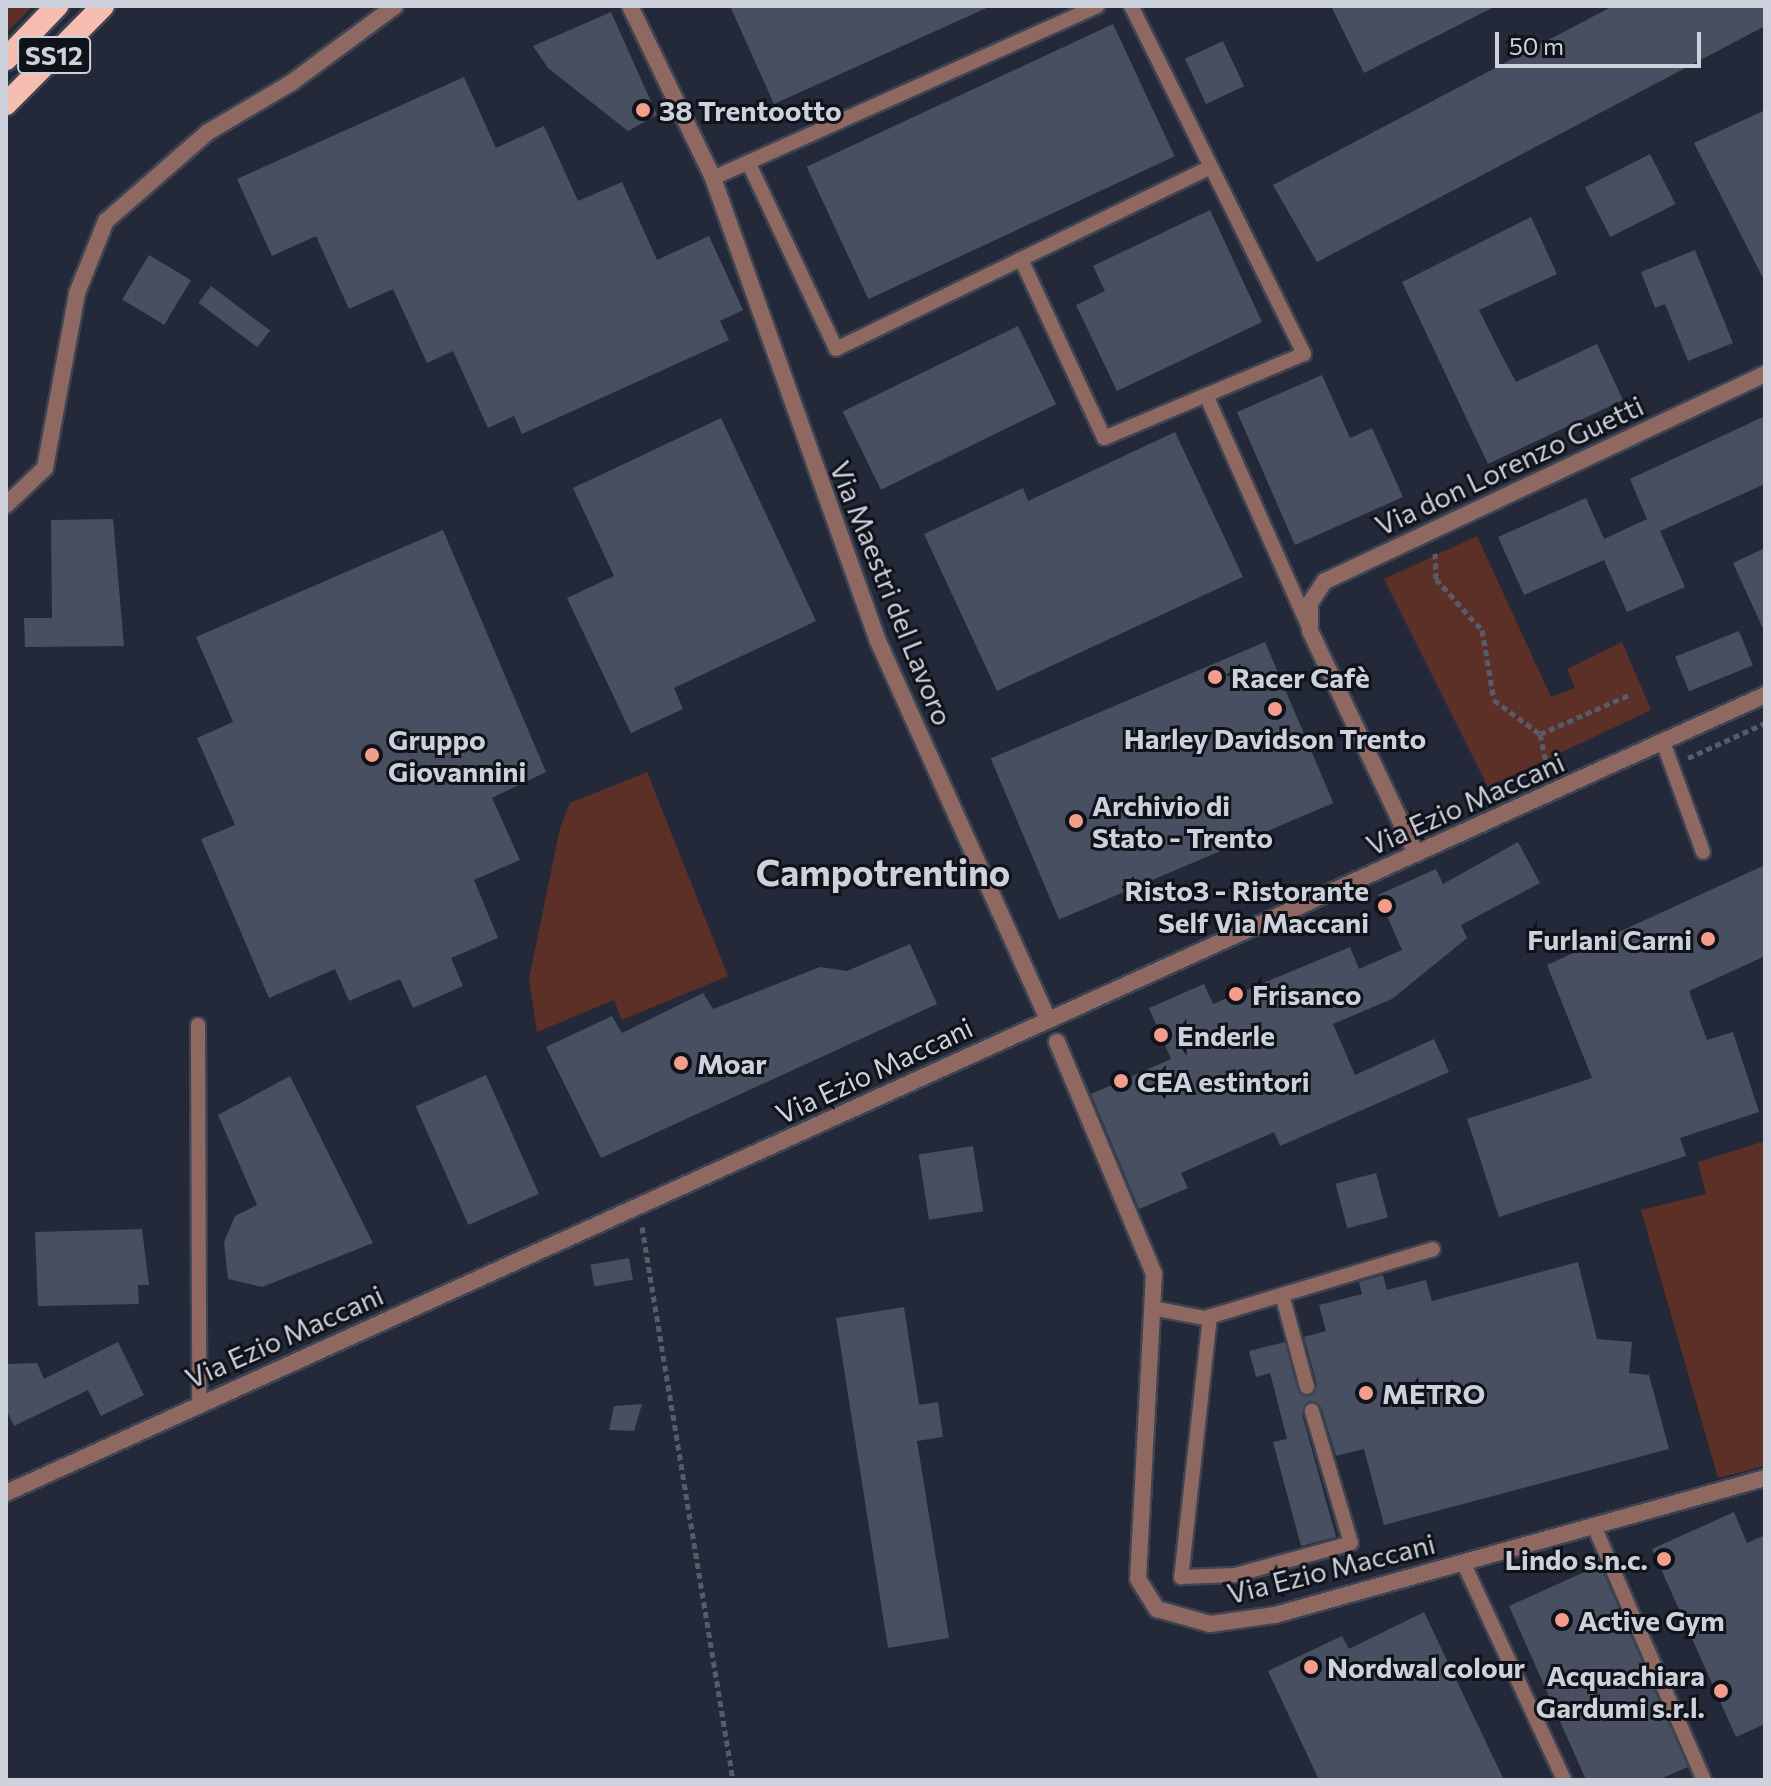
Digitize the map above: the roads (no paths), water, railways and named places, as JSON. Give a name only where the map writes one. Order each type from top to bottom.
[{"type":"highway","name":"SS12","points":[[6,59],[57,6]]},
{"type":"highway","name":"SS12","points":[[6,104],[103,6]]},
{"type":"street","points":[[6,505],[45,468],[77,293],[106,221],[208,132],[291,83],[395,6]]},
{"type":"street","name":"Via Maestri del Lavoro","points":[[630,6],[713,178],[878,641],[1048,1019]]},
{"type":"street","name":"Via don Lorenzo Guetti","points":[[1310,631],[1310,603],[1325,581],[1765,374]]},
{"type":"street","points":[[1310,631],[1416,854]]},
{"type":"street","name":"Via Ezio Maccani","points":[[6,1493],[199,1402],[639,1206],[1765,695]]},
{"type":"street","name":"Via Ezio Maccani","points":[[1057,1042],[1154,1274],[1138,1579],[1157,1609],[1210,1624],[1275,1615],[1765,1478]]},
{"type":"lane","points":[[713,178],[750,166],[1097,6]]},
{"type":"lane","points":[[1021,259],[1104,438],[1304,354],[1208,168],[1131,6]]},
{"type":"lane","points":[[750,166],[836,349],[1208,168]]},
{"type":"lane","points":[[1206,395],[1310,631]]},
{"type":"lane","points":[[1663,742],[1703,852]]},
{"type":"lane","points":[[1048,1019],[1057,1042]]},
{"type":"lane","points":[[198,1025],[199,1402]]},
{"type":"lane","points":[[1152,1308],[1210,1316],[1283,1298],[1433,1249]]},
{"type":"lane","points":[[1283,1298],[1307,1387]]},
{"type":"lane","points":[[1210,1316],[1181,1577],[1235,1575],[1351,1543],[1312,1411]]},
{"type":"lane","points":[[1594,1526],[1704,1780]]},
{"type":"lane","points":[[1463,1562],[1564,1780]]},
{"type":"place","name":"38 Trentootto","points":[[643,110]]},
{"type":"place","name":"Racer Cafè","points":[[1215,677]]},
{"type":"place","name":"Harley Davidson Trento","points":[[1275,709]]},
{"type":"place","name":"Gruppo Giovannini","points":[[372,755]]},
{"type":"place","name":"Archivio di Stato - Trento","points":[[1076,821]]},
{"type":"place","name":"Risto3 - Ristorante Self Via Maccani","points":[[1385,906]]},
{"type":"place","name":"Furlani Carni","points":[[1708,939]]},
{"type":"place","name":"Frisanco","points":[[1236,994]]},
{"type":"place","name":"Enderle","points":[[1161,1035]]},
{"type":"place","name":"Moar","points":[[681,1063]]},
{"type":"place","name":"CEA estintori","points":[[1121,1081]]},
{"type":"place","name":"METRO","points":[[1366,1393]]},
{"type":"place","name":"Lindo s.n.c.","points":[[1664,1559]]},
{"type":"place","name":"Active Gym","points":[[1562,1620]]},
{"type":"place","name":"Nordwal colour","points":[[1311,1667]]},
{"type":"place","name":"Acquachiara Gardumi s.r.l.","points":[[1721,1691]]},
{"type":"district","name":"Campotrentino","points":[[883,872]]}]
